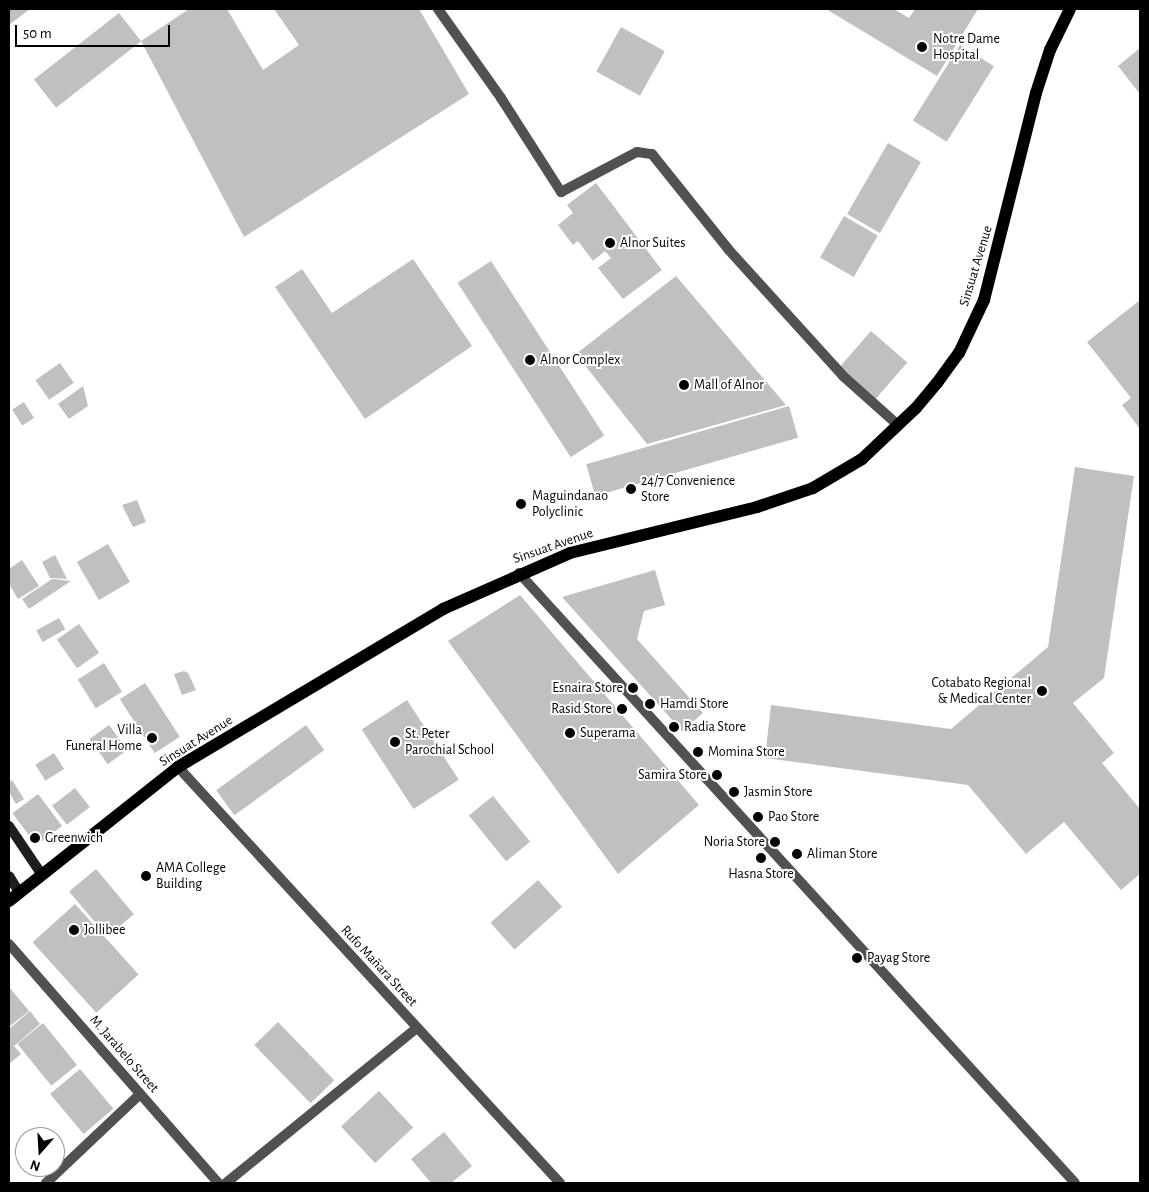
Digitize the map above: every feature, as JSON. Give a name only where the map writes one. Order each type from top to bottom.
[{"type":"main road","name":"Sinsuat Avenue","points":[[9,901],[178,767],[443,609],[519,573],[570,553],[757,507],[813,488],[862,459],[926,396],[959,353],[984,300],[1036,93],[1050,50],[1070,9]]},
{"type":"street","points":[[438,9],[501,98],[561,192],[636,152],[652,154],[728,249],[843,376],[898,425]]},
{"type":"street","points":[[519,573],[1075,1183]]},
{"type":"street","name":"Rufo Mañara Street","points":[[178,767],[560,1183]]},
{"type":"street","points":[[9,826],[42,875]]},
{"type":"street","points":[[9,876],[20,892]]},
{"type":"street","name":"M. Jarabelo Street","points":[[9,944],[218,1183]]},
{"type":"street","points":[[226,1183],[417,1028]]},
{"type":"street","points":[[46,1183],[140,1094]]},
{"type":"building","points":[[9,9],[30,9],[9,25]]},
{"type":"building","points":[[189,9],[227,9],[263,70],[299,45],[274,9],[419,9],[469,94],[244,237],[141,41]]},
{"type":"building","name":"Notre Dame Hospital","points":[[826,9],[894,9],[909,18],[915,9],[978,9],[937,76]]},
{"type":"building","points":[[119,13],[141,41],[56,108],[34,79]]},
{"type":"building","points":[[621,27],[665,51],[640,96],[596,72]]},
{"type":"building","points":[[960,45],[994,66],[947,142],[913,120]]},
{"type":"building","points":[[1140,48],[1140,94],[1118,66]]},
{"type":"building","points":[[888,143],[921,162],[880,233],[847,214]]},
{"type":"building","name":"Alnor Suites","points":[[596,183],[662,270],[623,299],[598,268],[611,258],[605,251],[593,261],[578,241],[573,245],[558,225],[573,213],[567,205]]},
{"type":"building","points":[[844,216],[878,236],[854,277],[820,258]]},
{"type":"building","points":[[413,259],[472,346],[365,419],[275,287],[302,269],[332,313]]},
{"type":"building","name":"Alnor Complex","points":[[491,261],[604,435],[571,457],[457,283]]},
{"type":"building","points":[[676,276],[786,405],[647,444],[576,354]]},
{"type":"building","points":[[1140,300],[1140,429],[1122,405],[1131,398],[1087,342]]},
{"type":"building","points":[[871,331],[907,362],[874,401],[838,369]]},
{"type":"building","points":[[60,363],[74,383],[49,400],[35,380]]},
{"type":"building","points":[[83,386],[88,406],[69,419],[58,404]]},
{"type":"building","points":[[24,402],[34,418],[22,426],[12,409]]},
{"type":"building","points":[[789,406],[798,438],[595,496],[586,464]]},
{"type":"building","name":"Cotabato Regional & Medical Center","points":[[1075,467],[1134,476],[1104,678],[1073,703],[1114,753],[1102,763],[1140,809],[1140,874],[1121,890],[1064,822],[1026,854],[968,785],[765,758],[771,705],[951,729],[1048,647]]},
{"type":"building","points":[[137,500],[146,522],[133,527],[122,505]]},
{"type":"building","points":[[108,544],[130,582],[99,600],[77,562]]},
{"type":"building","points":[[55,555],[67,579],[50,578],[42,562]]},
{"type":"building","points":[[22,560],[39,586],[18,599],[9,584],[9,569]]},
{"type":"building","points":[[655,570],[665,605],[644,611],[637,639],[703,713],[682,731],[562,597]]},
{"type":"building","points":[[52,579],[71,581],[29,609],[22,599]]},
{"type":"building","points":[[520,595],[699,805],[618,874],[448,641]]},
{"type":"building","points":[[59,618],[65,629],[43,642],[36,631]]},
{"type":"building","points":[[79,624],[99,653],[77,668],[57,639]]},
{"type":"building","points":[[104,663],[122,692],[96,708],[78,679]]},
{"type":"building","points":[[184,671],[188,673],[196,690],[182,695],[174,674]]},
{"type":"building","points":[[145,683],[180,737],[155,753],[120,699]]},
{"type":"building","points":[[407,700],[459,780],[413,809],[362,729]]},
{"type":"building","points":[[109,725],[127,750],[108,764],[90,739]]},
{"type":"building","points":[[306,725],[324,750],[234,815],[216,790]]},
{"type":"building","points":[[54,753],[64,769],[45,781],[35,765]]},
{"type":"building","points":[[12,780],[24,799],[16,804],[9,792],[9,782]]},
{"type":"building","points":[[75,788],[90,807],[67,825],[52,806]]},
{"type":"building","points":[[38,794],[62,826],[37,845],[12,813]]},
{"type":"building","points":[[493,796],[530,842],[506,861],[469,816]]},
{"type":"building","points":[[96,869],[134,914],[107,937],[69,891]]},
{"type":"building","points":[[538,880],[562,907],[515,950],[490,923]]},
{"type":"building","points":[[75,904],[139,975],[96,1013],[33,942]]},
{"type":"building","points":[[9,987],[29,1011],[9,1027]]},
{"type":"building","points":[[30,1011],[40,1024],[14,1046],[21,1054],[9,1064],[9,1029]]},
{"type":"building","points":[[278,1022],[334,1080],[311,1103],[254,1045]]},
{"type":"building","points":[[43,1023],[77,1065],[51,1086],[17,1044]]},
{"type":"building","points":[[80,1069],[113,1109],[84,1134],[50,1094]]},
{"type":"building","points":[[379,1091],[413,1128],[375,1163],[341,1126]]},
{"type":"building","points":[[444,1132],[472,1166],[451,1183],[431,1183],[411,1159]]},
{"type":"place","name":"Notre Dame Hospital","points":[[922,47]]},
{"type":"place","name":"Alnor Suites","points":[[610,243]]},
{"type":"place","name":"Alnor Complex","points":[[530,360]]},
{"type":"place","name":"Mall of Alnor","points":[[684,385]]},
{"type":"place","name":"24/7 Convenience Store","points":[[631,489]]},
{"type":"place","name":"Maguindanao Polyclinic","points":[[521,504]]},
{"type":"place","name":"Esnaira Store","points":[[633,688]]},
{"type":"place","name":"Cotabato Regional & Medical Center","points":[[1042,691]]},
{"type":"place","name":"Hamdi Store","points":[[650,704]]},
{"type":"place","name":"Rasid Store","points":[[622,709]]},
{"type":"place","name":"Radia Store","points":[[674,727]]},
{"type":"place","name":"Superama","points":[[570,733]]},
{"type":"place","name":"Villa Funeral Home","points":[[152,738]]},
{"type":"place","name":"St. Peter Parochial School","points":[[395,742]]},
{"type":"place","name":"Momina Store","points":[[698,752]]},
{"type":"place","name":"Samira Store","points":[[717,775]]},
{"type":"place","name":"Jasmin Store","points":[[734,792]]},
{"type":"place","name":"Pao Store","points":[[758,817]]},
{"type":"place","name":"Greenwich","points":[[35,838]]},
{"type":"place","name":"Noria Store","points":[[775,842]]},
{"type":"place","name":"Aliman Store","points":[[797,854]]},
{"type":"place","name":"Hasna Store","points":[[761,858]]},
{"type":"place","name":"AMA College Building","points":[[146,876]]},
{"type":"place","name":"Jollibee","points":[[74,930]]},
{"type":"place","name":"Payag Store","points":[[857,958]]}]
